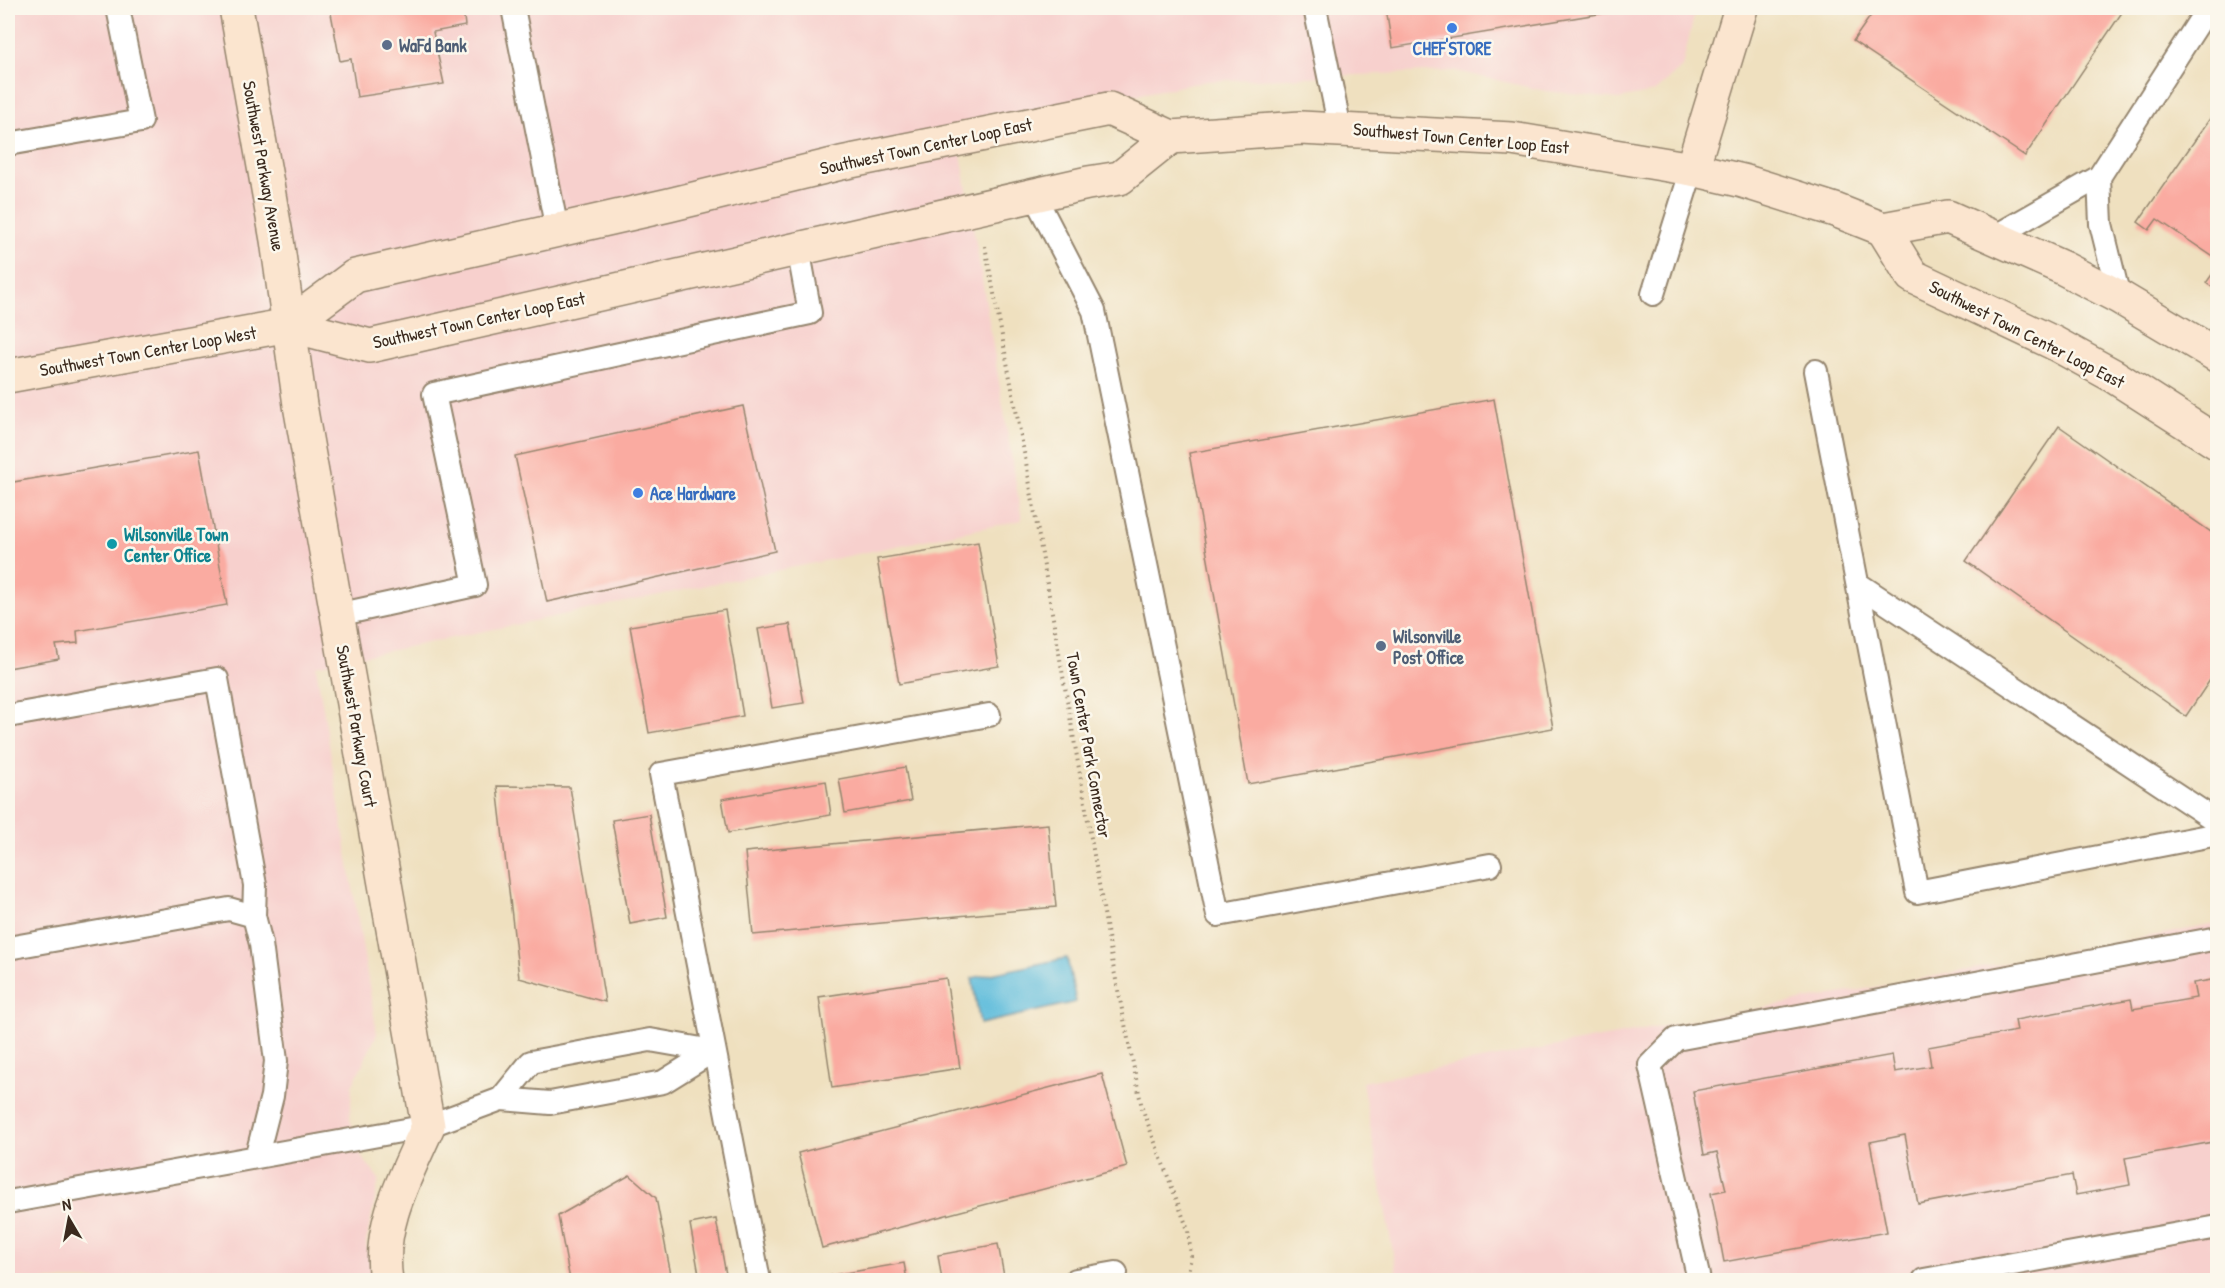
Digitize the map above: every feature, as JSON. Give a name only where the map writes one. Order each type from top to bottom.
[{"type":"main road","name":"Southwest Parkway Avenue","points":[[236,8],[289,325]]},
{"type":"main road","points":[[1692,169],[1741,8]]},
{"type":"main road","name":"Southwest Town Center Loop East","points":[[289,325],[355,276],[842,163],[1109,109],[1171,137],[1245,130],[1340,129],[1512,139],[1692,169],[1743,181],[1835,210],[1883,229],[1912,276],[2103,370],[2217,443]]},
{"type":"main road","name":"Southwest Town Center Loop East","points":[[289,325],[370,346],[1034,195],[1120,178],[1171,137]]},
{"type":"main road","points":[[1883,229],[1948,217],[1995,237],[2119,297],[2217,356]]},
{"type":"main road","name":"Southwest Town Center Loop West","points":[[8,376],[289,325]]},
{"type":"main road","name":"Southwest Parkway Court","points":[[289,325],[300,405],[428,1126]]},
{"type":"main road","points":[[386,1281],[384,1251],[394,1205],[428,1126]]},
{"type":"lane","points":[[8,144],[141,122],[118,8]]},
{"type":"lane","points":[[513,8],[557,230]]},
{"type":"lane","points":[[1315,8],[1340,129]]},
{"type":"lane","points":[[1995,237],[2099,177],[2208,8]]},
{"type":"lane","points":[[1653,294],[1692,169]]},
{"type":"lane","points":[[2099,177],[2101,224],[2119,297]]},
{"type":"lane","points":[[1034,195],[1094,311],[1218,915],[1490,865]]},
{"type":"lane","points":[[337,615],[475,585],[434,394],[810,313],[798,248]]},
{"type":"lane","points":[[1816,371],[1917,892],[2217,834]]},
{"type":"lane","points":[[1858,584],[2217,822]]},
{"type":"lane","points":[[8,716],[217,679],[255,885],[254,916],[261,944],[276,1061],[272,1096],[257,1155]]},
{"type":"lane","points":[[759,1281],[661,774],[989,715]]},
{"type":"lane","points":[[8,948],[229,909],[254,916]]},
{"type":"lane","points":[[1699,1281],[1650,1065],[1676,1039],[2217,938]]},
{"type":"lane","points":[[501,1099],[531,1062],[650,1040],[713,1051]]},
{"type":"lane","points":[[8,1202],[257,1155],[428,1126],[501,1099],[550,1103],[663,1082],[713,1051]]},
{"type":"lane","points":[[1924,1281],[2217,1227]]},
{"type":"lane","points":[[1076,1281],[1116,1273]]},
{"type":"path","name":"Town Center Park Connector","points":[[977,208],[1027,468],[1113,965],[1142,1108],[1174,1198],[1188,1230],[1191,1256],[1187,1281]]},
{"type":"shaded area","points":[[8,8],[1696,8],[1682,67],[1654,92],[1618,99],[1546,91],[1455,71],[1208,81],[957,129],[1022,520],[316,666],[377,1034],[352,1086],[350,1119],[361,1156],[379,1179],[366,1243],[373,1280],[8,1280]]},
{"type":"shaded area","points":[[2217,924],[2217,1280],[1398,1280],[1362,1082]]},
{"type":"water","points":[[1067,958],[1076,1002],[980,1024],[972,978]]},
{"type":"building","name":"WaFd Bank","points":[[330,8],[463,8],[465,26],[433,32],[444,84],[357,97],[351,59],[340,61]]},
{"type":"building","name":"CHEF'STORE","points":[[1386,8],[1628,8],[1628,9],[1392,48]]},
{"type":"building","points":[[1876,8],[2125,8],[2025,156],[1853,41]]},
{"type":"building","points":[[2218,107],[2218,260],[2157,219],[2149,230],[2138,222]]},
{"type":"building","points":[[2218,266],[2218,291],[2206,283]]},
{"type":"building","name":"Wilsonville Post Office","points":[[1494,399],[1553,728],[1248,784],[1189,453]]},
{"type":"building","points":[[743,406],[775,551],[547,602],[515,456]]},
{"type":"building","points":[[2059,426],[2218,537],[2218,668],[2186,716],[1966,561]]},
{"type":"building","name":"Wilsonville Town Center Office","points":[[199,450],[227,605],[77,631],[78,643],[56,645],[59,659],[8,668],[8,483]]},
{"type":"building","points":[[978,542],[999,666],[899,684],[877,559]]},
{"type":"building","points":[[725,610],[743,716],[649,733],[630,626]]},
{"type":"building","points":[[790,624],[804,703],[772,708],[758,629]]},
{"type":"building","points":[[905,767],[911,801],[845,813],[839,779]]},
{"type":"building","points":[[826,781],[831,815],[728,833],[722,799]]},
{"type":"building","points":[[497,786],[570,787],[605,1002],[519,978]]},
{"type":"building","points":[[649,814],[667,917],[630,924],[612,820]]},
{"type":"building","points":[[1048,824],[1056,907],[753,935],[745,852]]},
{"type":"building","points":[[946,978],[960,1068],[832,1088],[819,997]]},
{"type":"building","points":[[2218,979],[2218,1141],[2125,1158],[2130,1185],[2076,1195],[2072,1175],[1918,1204],[1905,1135],[1870,1142],[1887,1232],[1724,1262],[1711,1193],[1726,1190],[1717,1152],[1704,1155],[1693,1091],[1892,1055],[1895,1072],[1931,1066],[1928,1047],[2017,1031],[2015,1020],[2131,999],[2133,1009],[2196,998],[2193,983]]},
{"type":"building","points":[[1102,1074],[1127,1167],[822,1248],[798,1153]]},
{"type":"building","points":[[630,1175],[656,1198],[672,1280],[570,1280],[558,1216]]},
{"type":"building","points":[[716,1219],[727,1280],[700,1280],[690,1224]]},
{"type":"building","points":[[998,1244],[1004,1276],[977,1280],[942,1280],[938,1255]]},
{"type":"building","points":[[904,1263],[907,1280],[811,1280],[811,1279]]},
{"type":"place","name":"CHEF'STORE","points":[[1452,28]]},
{"type":"place","name":"WaFd Bank","points":[[387,45]]},
{"type":"place","name":"Ace Hardware","points":[[638,493]]},
{"type":"place","name":"Wilsonville Town Center Office","points":[[112,544]]},
{"type":"place","name":"Wilsonville Post Office","points":[[1381,646]]}]
